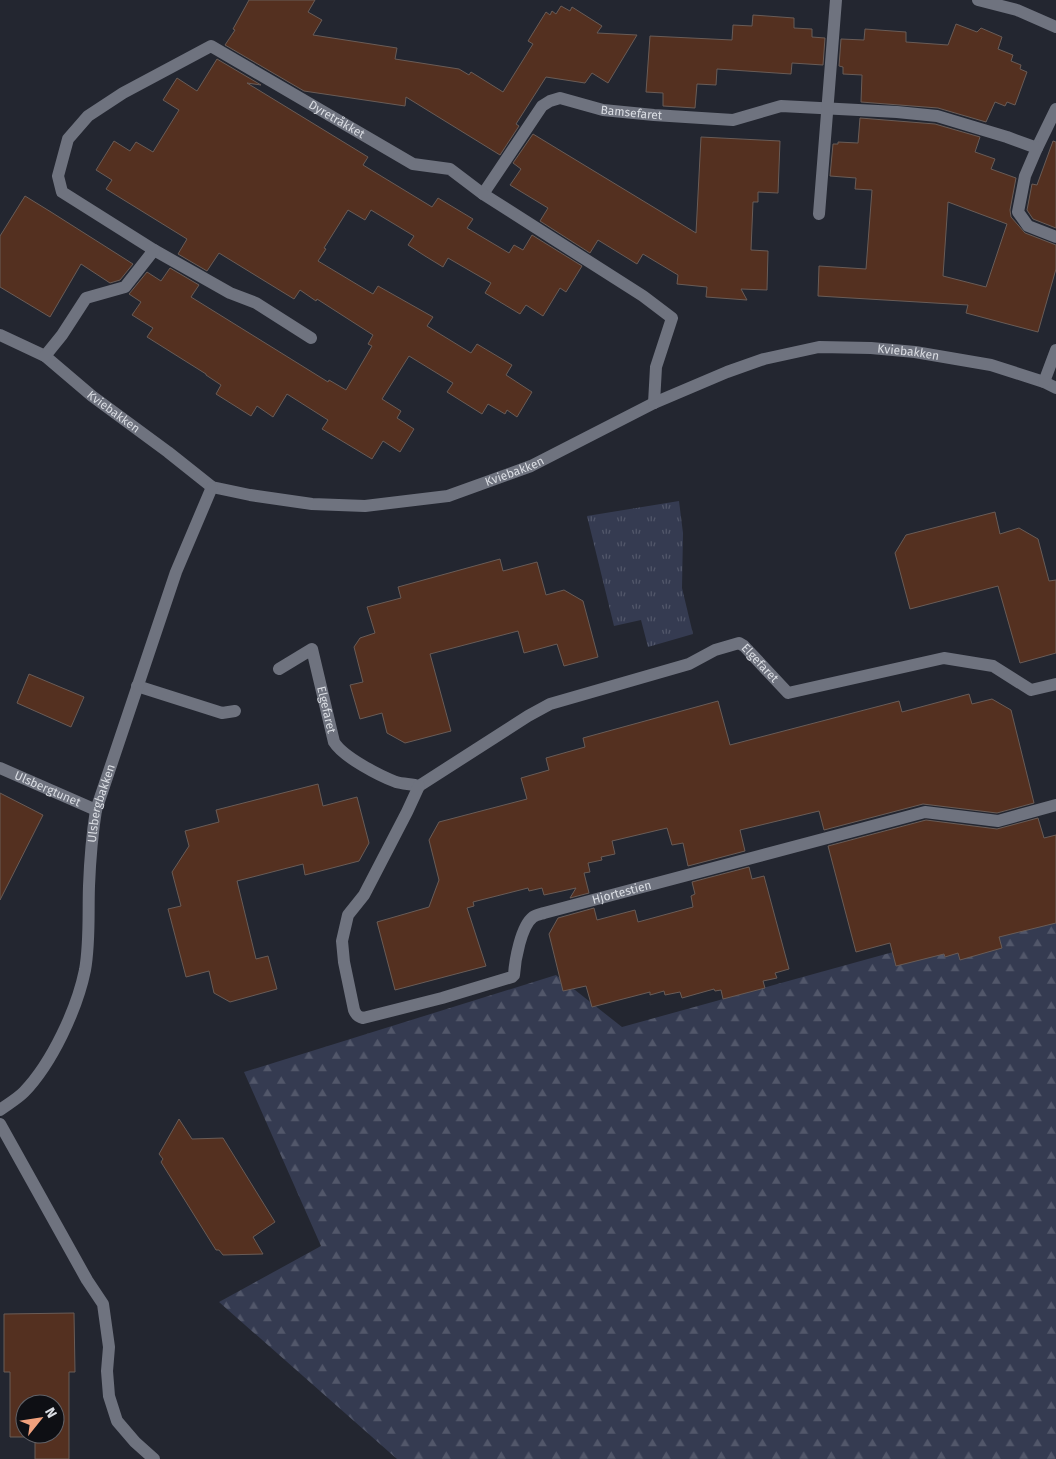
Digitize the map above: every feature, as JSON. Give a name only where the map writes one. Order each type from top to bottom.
[{"type":"street","points":[[819,214],[836,0]]},
{"type":"street","points":[[978,0],[1017,10],[1056,27]]},
{"type":"street","name":"Dyretråkket","points":[[311,338],[256,303],[230,293],[154,250],[62,192],[58,176],[68,139],[88,116],[123,93],[211,46],[413,164],[450,169],[483,194],[643,296],[672,318],[656,367],[654,403]]},
{"type":"street","name":"Bamsefaret","points":[[483,194],[542,106],[560,98],[603,110],[654,116],[733,120],[781,106],[937,116],[1007,136],[1037,148]]},
{"type":"street","points":[[1056,110],[1025,176],[1018,212],[1028,226],[1056,238]]},
{"type":"street","points":[[45,356],[62,335],[86,298],[125,287],[154,250]]},
{"type":"street","name":"Kviebakken","points":[[0,335],[45,356],[92,396],[212,487],[250,495],[312,504],[365,506],[448,496],[530,466],[654,403],[726,372],[764,359],[819,347],[871,348],[914,352],[991,366],[1044,382],[1056,388]]},
{"type":"street","points":[[1044,382],[1056,350]]},
{"type":"street","name":"Ulsbergbakken","points":[[0,1110],[24,1092],[36,1077],[70,1020],[85,970],[89,924],[92,835],[96,810],[176,572],[212,487]]},
{"type":"street","name":"Elgefaret","points":[[279,669],[312,649],[334,742],[366,767],[396,782],[419,786],[528,716],[550,704],[689,664],[714,650],[739,643],[788,693],[944,658],[993,666],[1031,690],[1056,684]]},
{"type":"street","points":[[137,686],[222,713],[235,711]]},
{"type":"street","name":"Ulsbergtunet","points":[[0,768],[96,810]]},
{"type":"street","name":"Hjortestien","points":[[419,786],[364,895],[348,915],[342,941],[344,962],[354,1010],[357,1016],[363,1018],[442,998],[512,977],[524,931],[532,917],[544,913],[925,812],[998,821],[1056,805]]},
{"type":"street","points":[[0,1124],[102,1304],[109,1346],[107,1371],[109,1396],[117,1422],[154,1459]]},
{"type":"green space","points":[[679,501],[683,533],[682,588],[693,634],[648,647],[641,620],[614,626],[587,516]]},
{"type":"green space","points":[[1056,907],[1056,1459],[397,1459],[219,1302],[321,1246],[244,1072],[556,975],[622,1027]]},
{"type":"building","points":[[249,0],[315,0],[308,12],[322,20],[313,35],[397,48],[395,59],[459,69],[469,75],[471,72],[503,92],[533,44],[528,41],[546,12],[550,15],[552,11],[556,14],[561,6],[570,11],[572,7],[602,26],[597,33],[637,35],[608,83],[592,73],[585,83],[546,77],[516,124],[519,126],[500,155],[406,97],[405,106],[304,91],[225,45],[235,30],[233,29]]},
{"type":"building","points":[[753,15],[794,18],[794,28],[812,29],[812,37],[825,38],[823,65],[792,63],[791,74],[717,69],[716,85],[697,84],[695,108],[663,106],[663,93],[646,92],[650,36],[732,40],[733,25],[752,26]]},
{"type":"building","points":[[956,24],[977,32],[981,28],[1002,37],[998,49],[1013,55],[1011,61],[1021,65],[1020,69],[1027,72],[1015,105],[1007,102],[1005,106],[995,102],[986,122],[938,108],[861,102],[862,75],[843,74],[843,67],[839,66],[841,39],[864,40],[865,29],[906,32],[906,42],[948,45]]},
{"type":"building","points":[[217,59],[261,85],[247,83],[368,157],[363,165],[432,207],[438,198],[473,219],[467,228],[509,253],[514,245],[523,250],[532,235],[582,266],[566,292],[560,288],[543,316],[526,305],[520,314],[485,293],[491,283],[448,258],[443,267],[408,245],[414,236],[371,210],[365,220],[348,210],[318,261],[373,294],[378,286],[433,317],[427,326],[471,353],[477,344],[512,365],[506,375],[532,392],[517,417],[507,410],[505,414],[488,404],[482,414],[447,392],[453,383],[409,356],[382,399],[401,411],[397,418],[414,429],[400,452],[383,441],[372,459],[322,429],[328,420],[287,394],[273,417],[257,406],[251,416],[216,394],[221,385],[147,337],[153,328],[132,315],[141,302],[129,294],[147,272],[161,281],[170,268],[199,285],[191,297],[328,382],[329,380],[346,390],[372,346],[368,344],[373,335],[300,290],[294,299],[219,253],[207,271],[178,254],[187,239],[106,189],[112,180],[96,170],[114,141],[130,151],[136,142],[153,152],[179,110],[163,100],[177,78],[197,91]]},
{"type":"building","points":[[860,118],[935,124],[980,137],[975,152],[995,159],[991,169],[1016,178],[1010,210],[1011,217],[1025,233],[1056,245],[1056,269],[1038,332],[966,313],[968,305],[818,296],[819,266],[866,269],[872,190],[855,189],[856,178],[830,176],[833,144],[838,144],[838,142],[858,143]],"holes":[[[948,202],[1007,224],[986,287],[943,276]]]},
{"type":"building","points":[[533,134],[696,233],[701,137],[780,141],[778,193],[758,192],[758,202],[753,202],[751,250],[768,251],[767,290],[741,289],[747,300],[706,297],[707,287],[677,284],[678,275],[643,254],[637,264],[598,240],[590,253],[540,221],[548,208],[510,185],[521,169],[513,163]]},
{"type":"building","points":[[1053,141],[1056,142],[1056,228],[1033,219],[1027,210],[1032,184],[1037,185]]},
{"type":"building","points":[[25,196],[133,264],[120,280],[110,283],[81,264],[50,317],[0,287],[0,236]]},
{"type":"building","points":[[995,512],[1000,534],[1019,528],[1038,539],[1049,581],[1056,580],[1056,653],[1020,663],[998,586],[910,609],[895,553],[906,535]]},
{"type":"building","points":[[500,559],[503,571],[537,562],[546,595],[564,590],[583,601],[598,657],[564,666],[557,644],[524,653],[518,631],[430,654],[451,731],[405,743],[387,733],[382,713],[360,719],[350,685],[363,682],[354,647],[360,638],[375,633],[367,607],[401,598],[398,587]]},
{"type":"building","points":[[29,674],[84,697],[71,727],[17,703]]},
{"type":"building","points":[[969,694],[972,704],[992,699],[1011,710],[1034,803],[997,813],[923,804],[824,830],[819,811],[740,830],[745,851],[688,866],[683,843],[672,845],[667,828],[612,841],[615,854],[601,857],[602,860],[588,863],[590,872],[584,873],[589,893],[570,898],[576,888],[544,895],[542,888],[529,891],[528,888],[473,902],[474,906],[467,908],[486,966],[395,990],[377,922],[429,907],[439,880],[429,840],[439,822],[527,799],[521,778],[549,770],[546,758],[585,747],[583,738],[718,701],[730,745],[899,701],[902,712]]},
{"type":"building","points":[[318,784],[323,806],[357,797],[369,843],[359,861],[305,875],[303,864],[237,881],[256,959],[268,956],[277,989],[230,1002],[214,993],[209,971],[186,977],[168,909],[181,906],[172,872],[189,846],[185,831],[219,822],[216,810]]},
{"type":"building","points":[[0,793],[43,815],[0,900]]},
{"type":"building","points":[[1038,818],[1044,838],[1056,835],[1056,923],[999,937],[1002,948],[960,960],[958,953],[945,957],[944,954],[896,966],[890,943],[856,952],[828,846],[926,820],[997,829]]},
{"type":"building","points":[[749,867],[752,879],[764,876],[789,969],[775,973],[777,978],[763,981],[765,988],[723,999],[721,990],[715,991],[714,989],[682,998],[680,992],[665,995],[664,991],[650,995],[650,992],[592,1007],[586,986],[563,991],[549,934],[558,918],[594,908],[597,920],[635,910],[638,922],[693,907],[691,896],[695,894],[692,882]]},
{"type":"building","points":[[179,1119],[192,1139],[223,1138],[275,1222],[253,1237],[263,1254],[223,1255],[219,1250],[216,1250],[161,1162],[163,1159],[159,1154]]},
{"type":"building","points":[[74,1313],[75,1372],[69,1372],[69,1459],[35,1459],[35,1444],[65,1444],[65,1394],[15,1394],[15,1437],[10,1437],[10,1372],[4,1372],[4,1314]]}]
